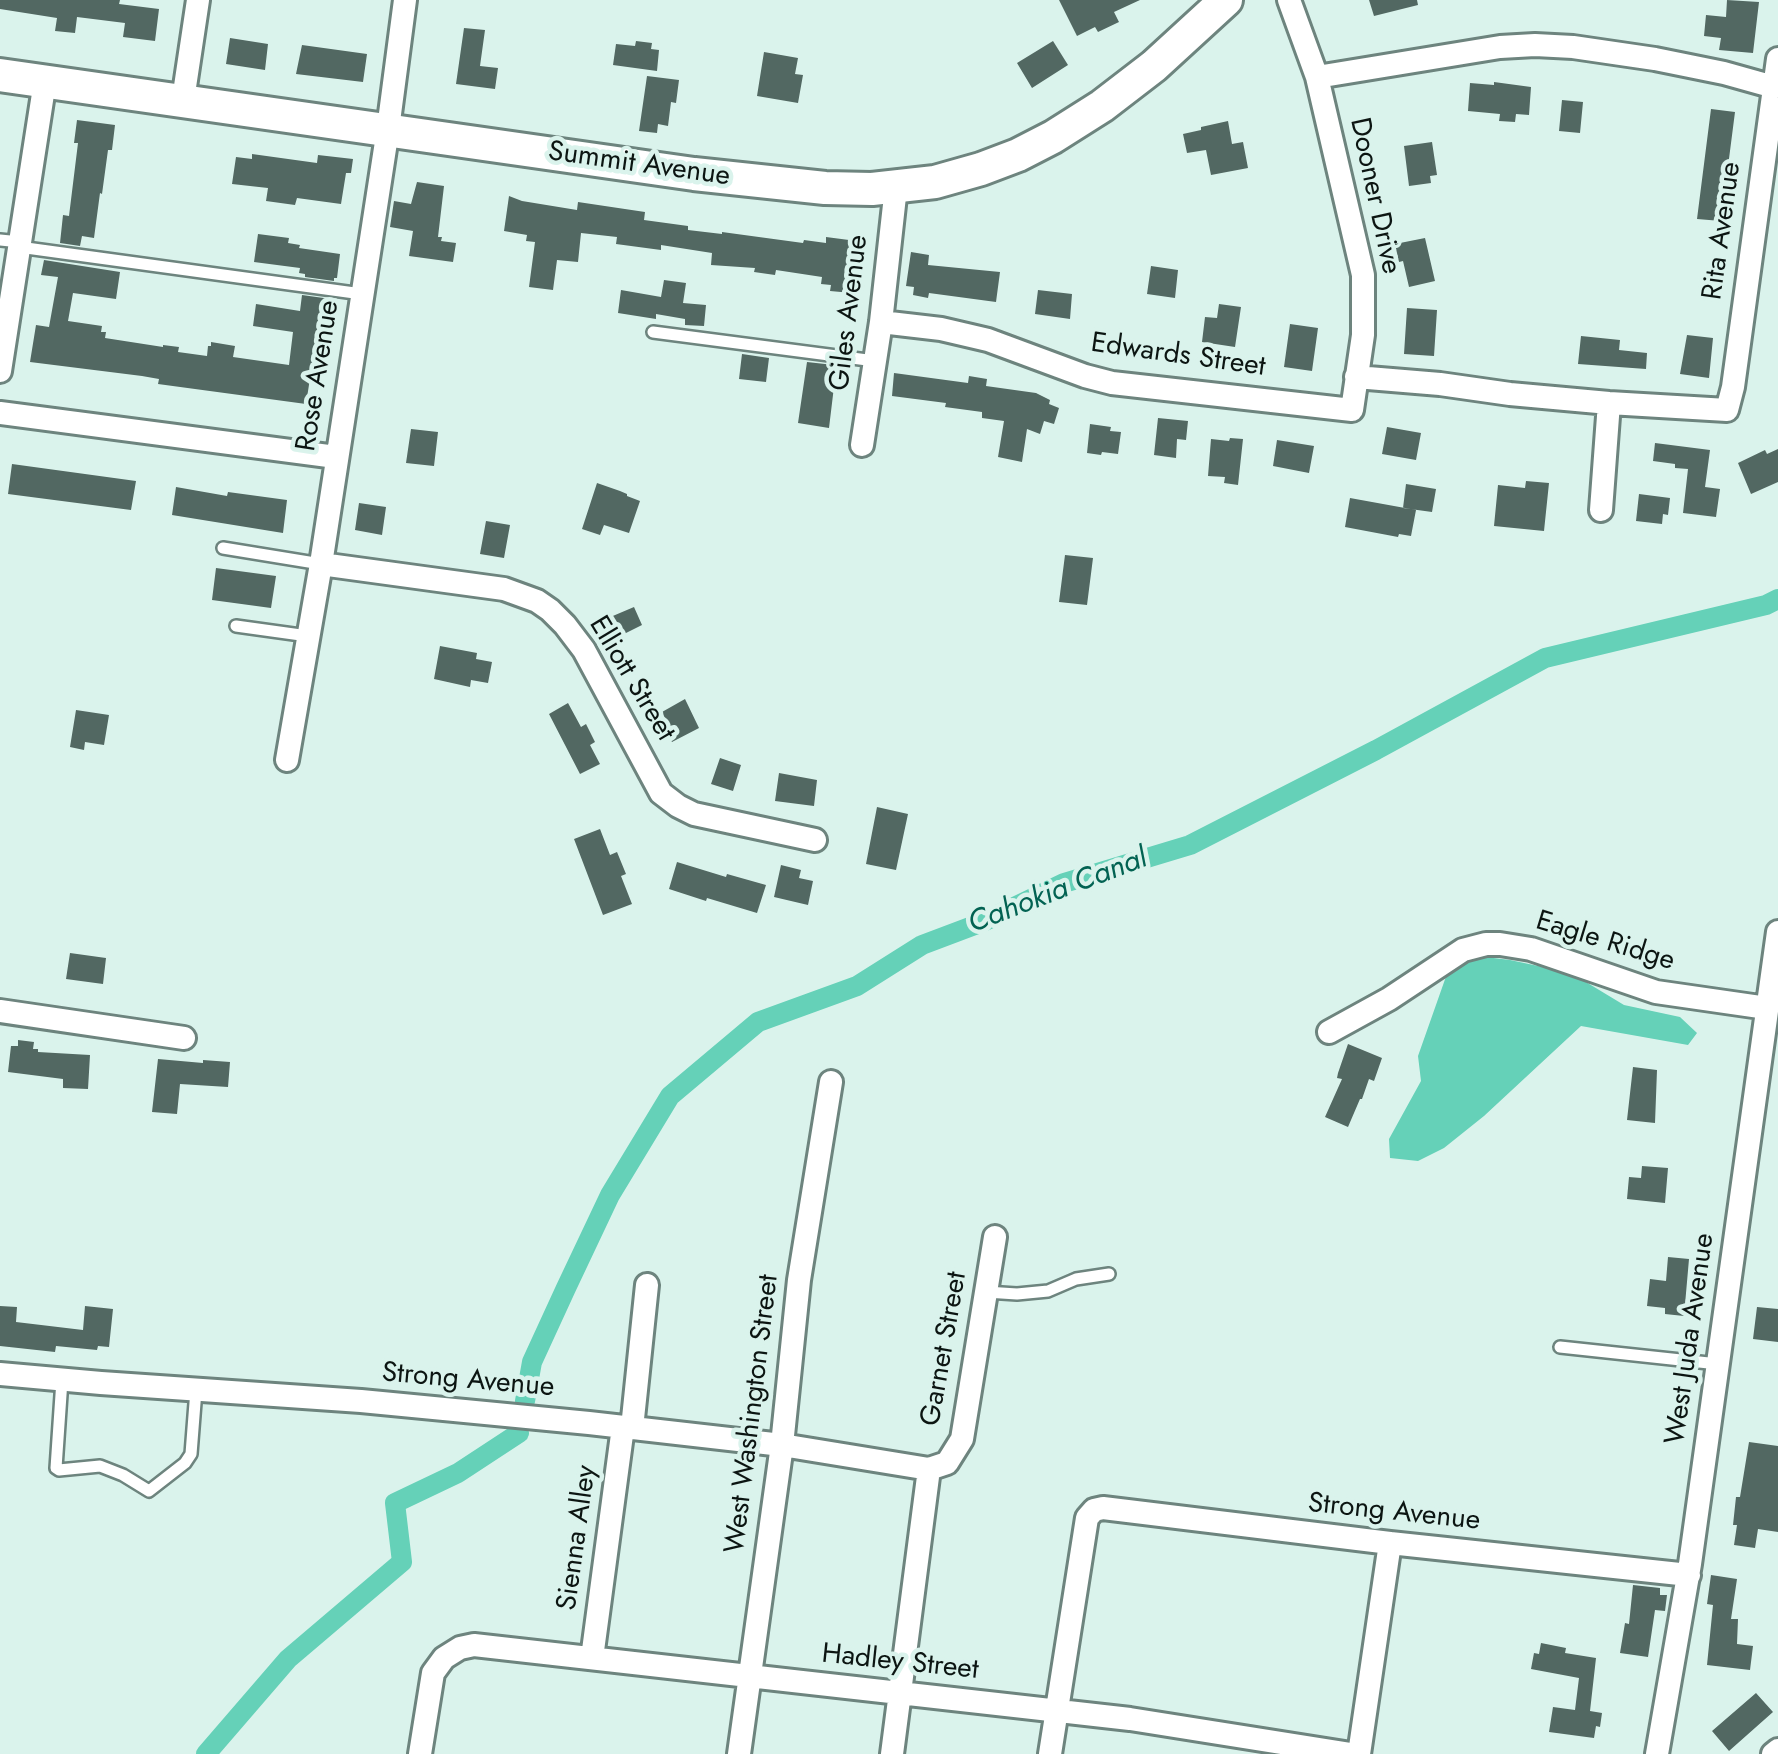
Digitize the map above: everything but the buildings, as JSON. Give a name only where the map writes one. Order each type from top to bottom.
[{"type":"street","points":[[183,100],[198,0]]},
{"type":"street","name":"Rose Avenue","points":[[287,760],[388,129],[404,0]]},
{"type":"street","name":"Summit Avenue","points":[[0,75],[704,175],[825,188],[896,188],[981,169],[1053,137],[1154,66],[1226,0]]},
{"type":"street","name":"Dooner Drive","points":[[1289,0],[1317,77],[1363,275],[1362,335],[1352,410]]},
{"type":"street","points":[[1317,77],[1500,46],[1535,44],[1655,58],[1774,86]]},
{"type":"street","name":"Rita Avenue","points":[[1609,403],[1727,410],[1778,59]]},
{"type":"street","points":[[0,372],[13,243],[45,81]]},
{"type":"street","name":"Giles Avenue","points":[[862,445],[896,188]]},
{"type":"street","name":"Edwards Street","points":[[881,322],[988,340],[1084,376],[1112,382],[1352,410]]},
{"type":"street","points":[[1356,378],[1609,403],[1601,510]]},
{"type":"street","points":[[0,413],[336,457]]},
{"type":"street","name":"Elliott Street","points":[[321,564],[504,589],[537,602],[565,625],[584,650],[662,792],[678,806],[694,814],[814,840]]},
{"type":"street","name":"West Juda Avenue","points":[[1658,1754],[1689,1575],[1718,1364],[1767,1084],[1767,1008],[1778,932]]},
{"type":"street","name":"Eagle Ridge","points":[[1329,1032],[1409,987],[1463,950],[1486,944],[1531,949],[1656,992],[1767,1008]]},
{"type":"street","points":[[0,1012],[184,1038]]},
{"type":"street","name":"West Washington Street","points":[[739,1754],[782,1445],[799,1280],[831,1082]]},
{"type":"street","name":"Garnet Street","points":[[929,1469],[947,1463],[962,1439],[995,1236]]},
{"type":"street","name":"Sienna Alley","points":[[592,1658],[648,1286]]},
{"type":"street","name":"Strong Avenue","points":[[0,1374],[360,1401],[628,1427],[782,1445],[929,1469]]},
{"type":"street","points":[[892,1754],[929,1469]]},
{"type":"street","name":"Strong Avenue","points":[[1057,1711],[1087,1518],[1094,1510],[1103,1508],[1689,1575]]},
{"type":"street","points":[[1359,1754],[1390,1543]]},
{"type":"street","name":"Hadley Street","points":[[420,1754],[432,1673],[444,1658],[474,1645],[1130,1720],[1351,1754]]},
{"type":"street","points":[[1050,1754],[1057,1711]]},
{"type":"lane","points":[[13,243],[362,294]]},
{"type":"lane","points":[[653,332],[875,361]]},
{"type":"lane","points":[[223,548],[321,564]]},
{"type":"lane","points":[[236,626],[308,636]]},
{"type":"lane","points":[[986,1292],[1048,1291],[1076,1279],[1110,1274]]},
{"type":"lane","points":[[1560,1347],[1718,1364]]},
{"type":"lane","points":[[62,1380],[56,1468],[100,1466],[149,1491],[185,1463],[190,1454],[196,1390]]},
{"type":"shaded area","points":[[1477,956],[1571,973],[1624,1005],[1680,1017],[1697,1033],[1688,1045],[1581,1026],[1444,1148],[1418,1161],[1390,1158],[1389,1139],[1421,1081],[1418,1056],[1449,968]]},
{"type":"waterway","name":"Cahokia Canal","points":[[525,1401],[532,1362],[610,1195],[670,1096],[758,1022],[857,986],[922,945],[983,922],[1064,883],[1190,845],[1545,658],[1778,599]]},
{"type":"waterway","name":"Cahokia Canal","points":[[206,1754],[288,1659],[402,1562],[395,1503],[458,1473],[519,1433]]}]
